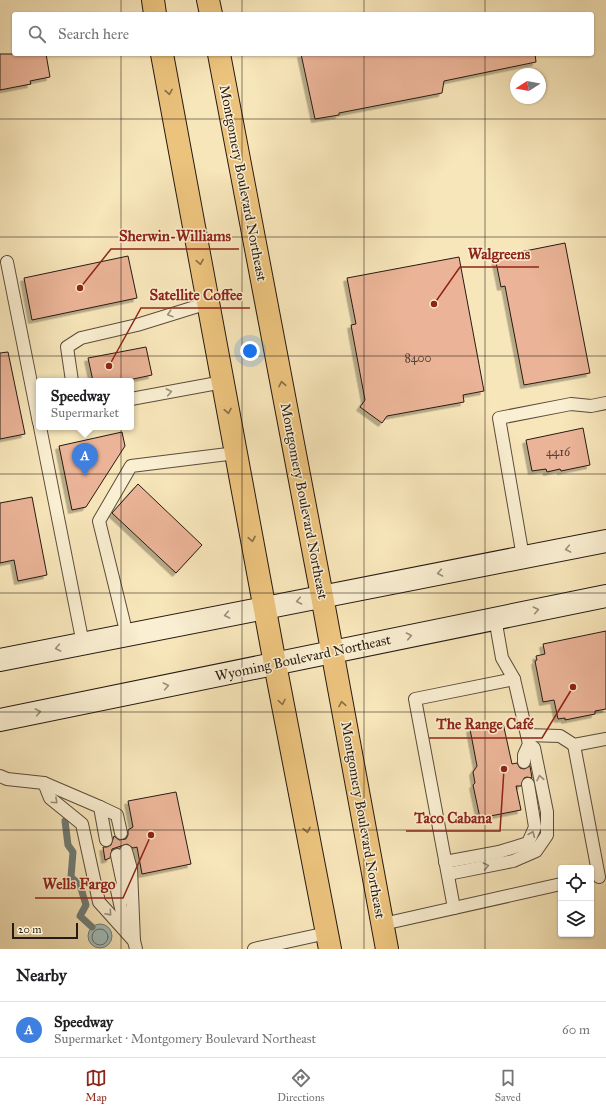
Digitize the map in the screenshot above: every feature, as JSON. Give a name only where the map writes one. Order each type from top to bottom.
[{"type":"main road","points":[[153,0],[155,12]]},
{"type":"main road","points":[[208,0],[211,12]]},
{"type":"main road","points":[[162,56],[275,664],[333,944]]},
{"type":"main road","name":"Montgomery Boulevard Northeast","points":[[218,56],[322,596],[387,949]]},
{"type":"main road","points":[[0,660],[606,541]]},
{"type":"main road","name":"Wyoming Boulevard Northeast","points":[[0,720],[606,596]]},
{"type":"lane","points":[[7,262],[36,408]]},
{"type":"lane","points":[[72,378],[67,347],[81,338],[137,325],[208,303]]},
{"type":"lane","points":[[134,398],[223,382]]},
{"type":"lane","points":[[523,557],[499,418],[571,404],[591,406],[606,403]]},
{"type":"lane","points":[[41,430],[83,644]]},
{"type":"lane","points":[[127,635],[99,521],[131,466],[236,453]]},
{"type":"lane","points":[[448,874],[513,861],[536,851],[547,835],[546,805],[534,748],[528,740],[514,679],[502,658],[495,618]]},
{"type":"lane","points":[[454,908],[415,699],[514,679]]},
{"type":"lane","points":[[528,740],[560,736],[574,745],[606,739]]},
{"type":"lane","points":[[524,762],[524,755],[528,740]]},
{"type":"lane","points":[[574,745],[599,877]]},
{"type":"lane","points":[[0,776],[44,783],[117,815],[114,837],[101,808]]},
{"type":"lane","points":[[44,783],[50,798],[82,824],[99,902],[132,941]]},
{"type":"lane","points":[[445,862],[499,852],[528,843],[535,826],[528,784]]},
{"type":"lane","points":[[118,854],[130,869],[132,941],[118,854]]},
{"type":"lane","points":[[383,924],[558,885]]},
{"type":"lane","points":[[254,949],[333,944]]},
{"type":"water","points":[[100,924],[105,925],[111,931],[111,941],[105,947],[100,948],[95,947],[89,941],[88,936],[89,931],[95,925]]},
{"type":"building","points":[[0,54],[12,54],[12,56],[46,56],[50,77],[30,81],[31,84],[0,90]]},
{"type":"building","points":[[301,56],[535,56],[536,62],[444,81],[442,93],[315,119]]},
{"type":"building","points":[[565,243],[590,373],[524,385],[505,286],[501,287],[495,257]]},
{"type":"building","points":[[128,256],[137,298],[32,320],[24,278]]},
{"type":"building","points":[[459,257],[484,391],[463,395],[464,402],[387,416],[382,423],[360,407],[365,400],[351,325],[356,324],[347,278]]},
{"type":"building","points":[[146,347],[152,375],[134,379],[92,378],[88,358]]},
{"type":"building","points":[[8,352],[25,434],[0,439],[0,353]]},
{"type":"building","points":[[583,428],[590,465],[561,471],[560,469],[547,472],[546,469],[532,471],[526,440]]},
{"type":"building","points":[[122,432],[125,446],[86,507],[72,510],[59,446]]},
{"type":"building","points":[[138,484],[202,545],[176,573],[112,513]]},
{"type":"building","points":[[32,497],[47,575],[18,581],[14,560],[0,563],[0,503]]},
{"type":"building","points":[[606,631],[606,709],[595,711],[595,714],[565,720],[565,718],[558,719],[554,700],[543,702],[535,661],[537,660],[536,656],[545,654],[543,644]]},
{"type":"building","points":[[503,723],[512,764],[517,763],[520,768],[524,769],[530,766],[532,778],[524,778],[521,786],[516,786],[521,810],[480,818],[473,785],[475,783],[473,772],[477,766],[470,729]]},
{"type":"building","points":[[176,792],[191,864],[142,874],[137,847],[133,848],[127,844],[112,849],[110,858],[105,860],[103,847],[111,845],[114,836],[119,840],[126,839],[128,830],[133,827],[128,801]]},
{"type":"waterway","points":[[65,821],[68,845],[73,852],[71,877],[80,885],[86,905],[80,916],[92,927]]},
{"type":"place","name":"Sherwin-Williams","points":[[80,288]]},
{"type":"place","name":"Walgreens","points":[[434,304]]},
{"type":"place","name":"Satellite Coffee","points":[[109,366]]},
{"type":"place","name":"Speedway","points":[[85,476]]},
{"type":"place","name":"The Range Café","points":[[573,687]]},
{"type":"place","name":"Taco Cabana","points":[[504,769]]},
{"type":"place","name":"Wells Fargo","points":[[151,835]]}]
